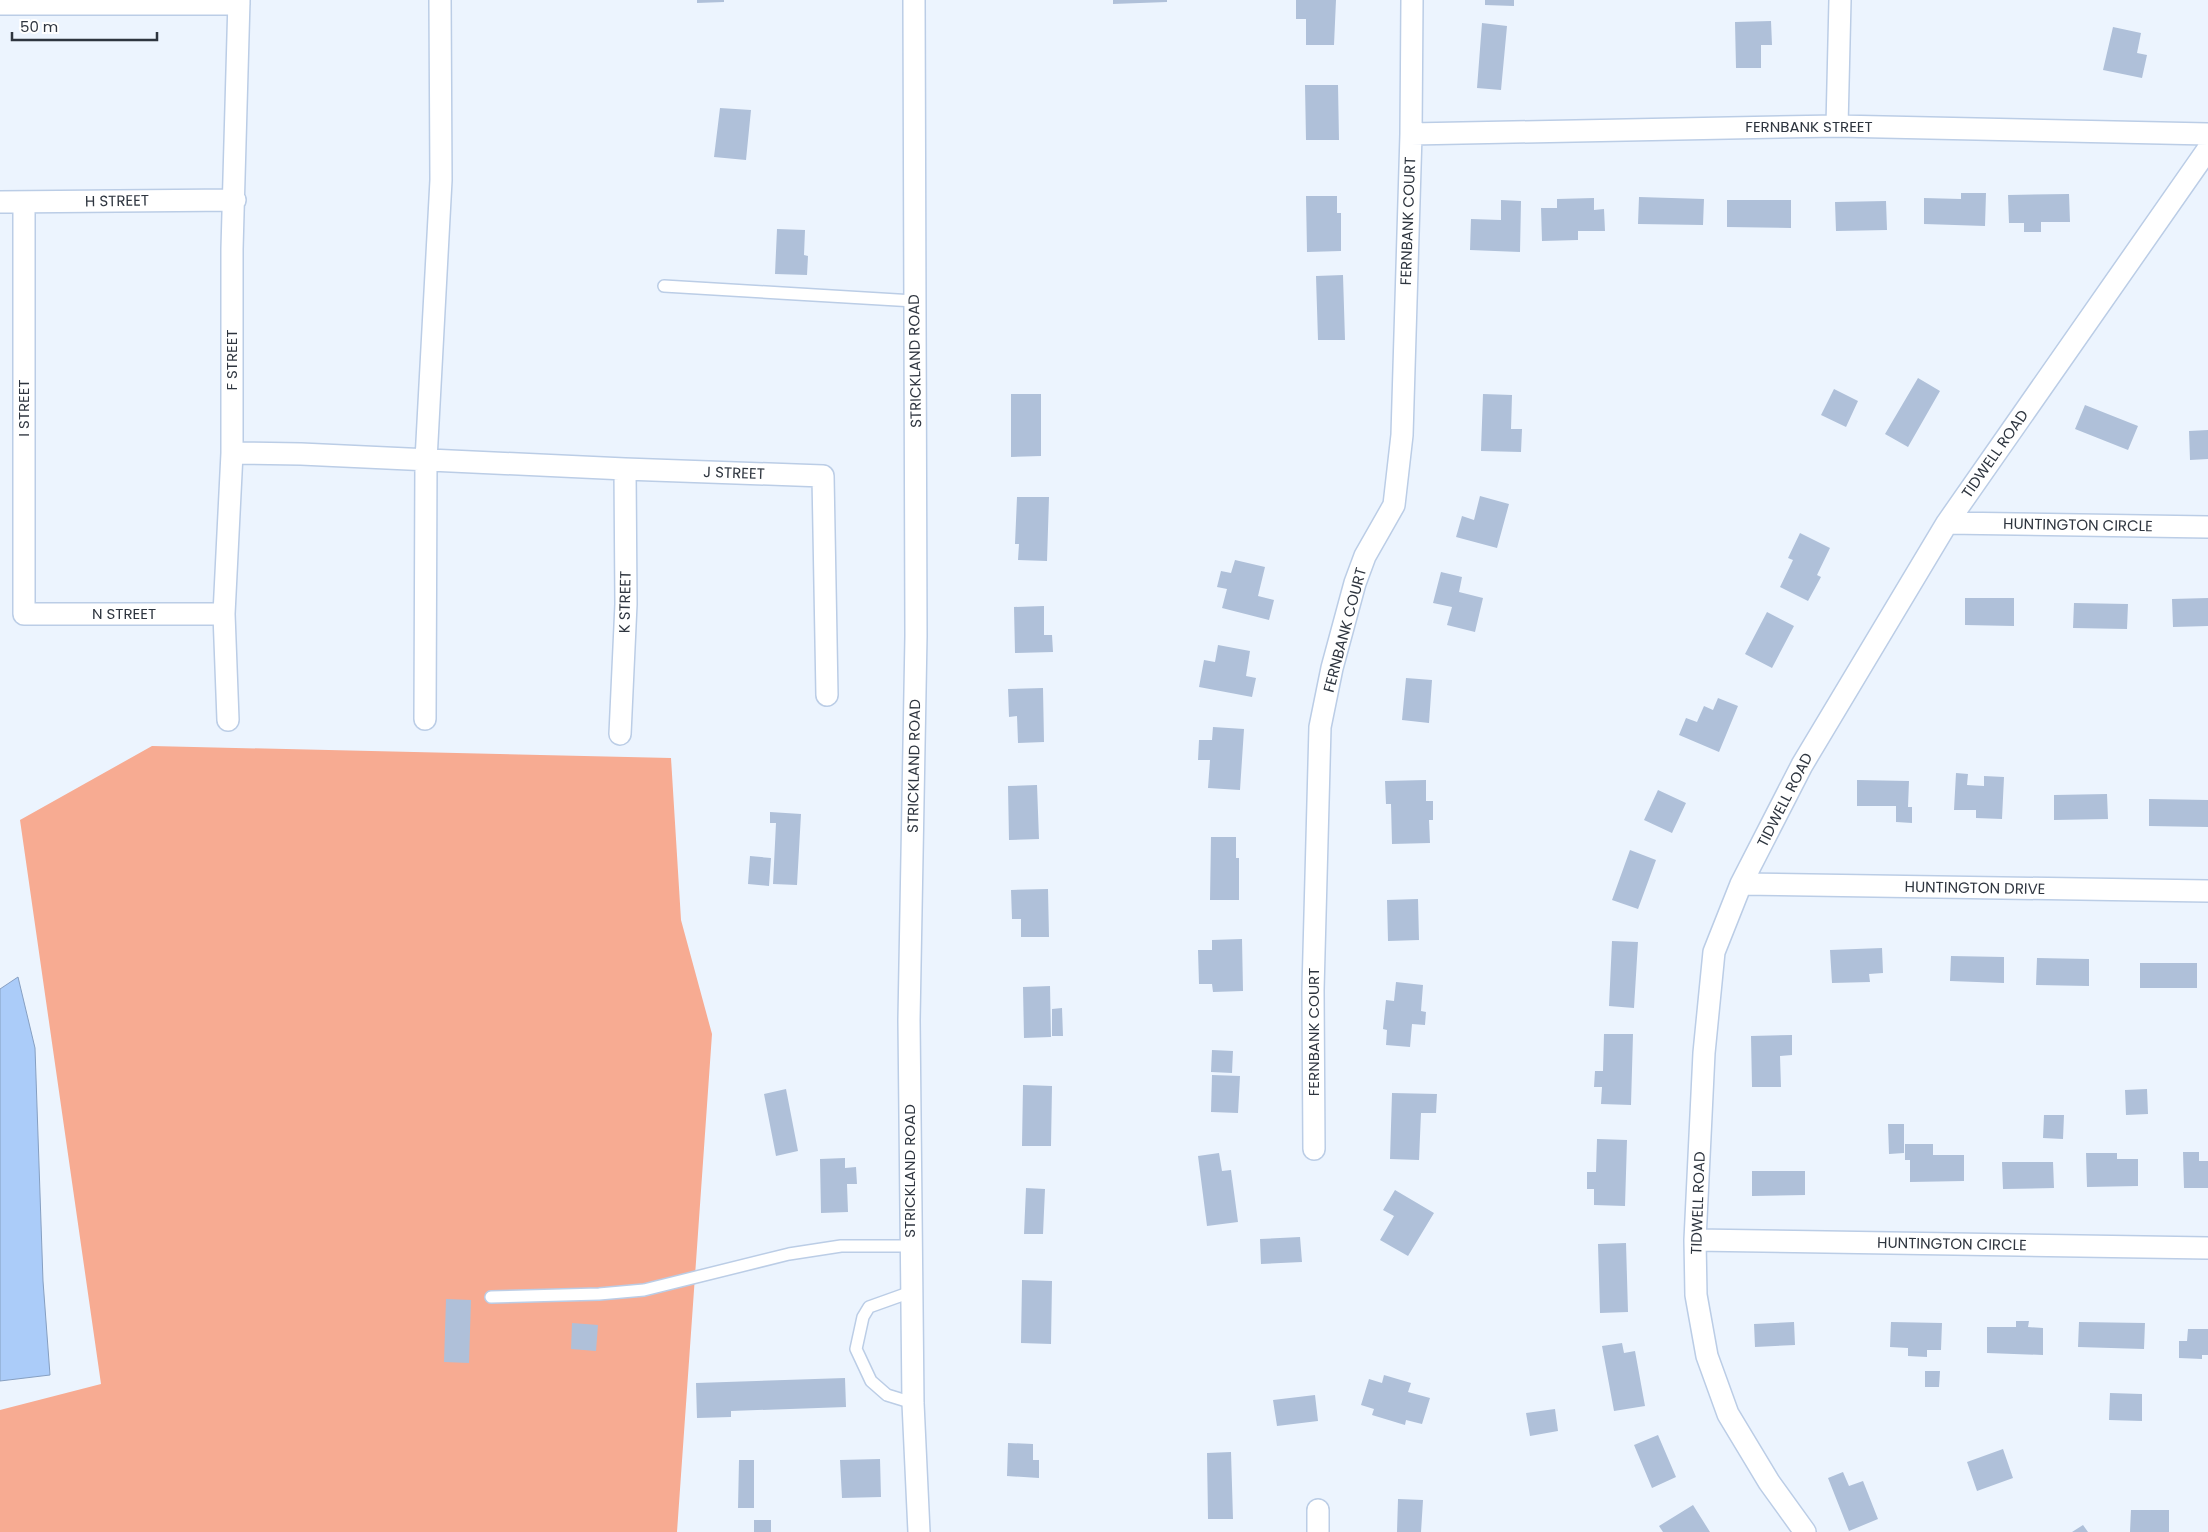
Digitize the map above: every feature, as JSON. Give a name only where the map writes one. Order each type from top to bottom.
[{"type":"street","points":[[425,719],[426,460],[440,180],[440,0]]},
{"type":"street","name":"STRICKLAND ROAD","points":[[914,0],[916,636],[909,1020],[911,1292],[918,1532]]},
{"type":"street","name":"FERNBANK COURT","points":[[1314,1149],[1313,990],[1320,727],[1332,668],[1355,583],[1365,556],[1394,504],[1402,435],[1411,134],[1412,0]]},
{"type":"street","points":[[1837,126],[1840,0]]},
{"type":"street","points":[[0,4],[239,2]]},
{"type":"street","name":"F STREET","points":[[228,720],[224,614],[232,453],[232,249],[235,200],[239,2]]},
{"type":"street","name":"FERNBANK STREET","points":[[1411,134],[1837,126],[2208,134]]},
{"type":"street","name":"TIDWELL ROAD","points":[[1805,1532],[1769,1482],[1728,1414],[1707,1356],[1696,1295],[1695,1240],[1704,1053],[1714,952],[1741,884],[1802,765],[1947,523],[2208,149]]},
{"type":"street","name":"H STREET","points":[[0,202],[235,200]]},
{"type":"street","name":"I STREET","points":[[24,202],[24,614]]},
{"type":"street","points":[[232,453],[426,460]]},
{"type":"street","name":"J STREET","points":[[426,460],[823,476],[827,695]]},
{"type":"street","name":"K STREET","points":[[620,734],[626,604],[625,469]]},
{"type":"street","name":"HUNTINGTON CIRCLE","points":[[1947,523],[2208,527]]},
{"type":"street","name":"N STREET","points":[[24,614],[224,614]]},
{"type":"street","name":"HUNTINGTON DRIVE","points":[[1741,884],[2208,890]]},
{"type":"street","name":"HUNTINGTON CIRCLE","points":[[1695,1240],[2208,1248]]},
{"type":"street","points":[[1318,1510],[1318,1532]]},
{"type":"lane","points":[[664,286],[914,301]]},
{"type":"lane","points":[[491,1297],[599,1294],[644,1290],[789,1254],[841,1246],[911,1246]]},
{"type":"lane","points":[[911,1292],[869,1307],[863,1317],[856,1349],[871,1381],[886,1395],[913,1403]]},
{"type":"shaded area","points":[[152,746],[671,758],[681,920],[712,1034],[677,1532],[0,1532],[0,1410],[101,1384],[20,820]]},
{"type":"water","points":[[18,977],[35,1048],[43,1281],[50,1375],[0,1381],[0,989]]},
{"type":"building","points":[[697,0],[724,0],[724,2],[697,3]]},
{"type":"building","points":[[1113,0],[1167,0],[1167,2],[1113,4]]},
{"type":"building","points":[[1296,0],[1336,0],[1334,45],[1306,45],[1306,19],[1296,19]]},
{"type":"building","points":[[1485,0],[1514,0],[1514,6],[1485,5]]},
{"type":"building","points":[[1771,21],[1772,45],[1761,45],[1761,68],[1736,68],[1735,22]]},
{"type":"building","points":[[1482,23],[1507,26],[1501,90],[1477,88]]},
{"type":"building","points":[[2113,27],[2141,33],[2137,53],[2147,55],[2142,78],[2103,70]]},
{"type":"building","points":[[1305,85],[1338,85],[1339,140],[1306,140]]},
{"type":"building","points":[[720,108],[751,110],[746,160],[714,157]]},
{"type":"building","points":[[1961,193],[1986,193],[1985,226],[1924,224],[1924,198],[1961,199]]},
{"type":"building","points":[[2069,194],[2070,222],[2041,222],[2041,232],[2024,232],[2024,223],[2009,223],[2008,195]]},
{"type":"building","points":[[1306,196],[1337,196],[1337,213],[1341,213],[1341,251],[1307,252]]},
{"type":"building","points":[[1639,197],[1704,199],[1703,225],[1638,224]]},
{"type":"building","points":[[1594,198],[1594,210],[1604,209],[1605,231],[1578,231],[1578,240],[1542,241],[1541,208],[1557,208],[1557,199]]},
{"type":"building","points":[[1501,200],[1521,201],[1520,252],[1470,250],[1471,219],[1501,220]]},
{"type":"building","points":[[1727,200],[1791,200],[1791,228],[1727,227]]},
{"type":"building","points":[[1886,201],[1887,230],[1836,231],[1835,202]]},
{"type":"building","points":[[777,229],[805,230],[804,255],[808,256],[807,275],[775,274]]},
{"type":"building","points":[[1343,275],[1345,340],[1318,340],[1316,276]]},
{"type":"building","points":[[1918,378],[1940,391],[1908,447],[1885,434]]},
{"type":"building","points":[[1834,389],[1858,401],[1846,427],[1821,415]]},
{"type":"building","points":[[1011,394],[1041,394],[1041,456],[1011,457]]},
{"type":"building","points":[[1483,394],[1512,395],[1511,429],[1522,429],[1521,452],[1481,451]]},
{"type":"building","points":[[2085,405],[2138,426],[2128,450],[2075,429]]},
{"type":"building","points":[[2208,430],[2208,459],[2190,460],[2189,431]]},
{"type":"building","points":[[1480,496],[1509,504],[1497,548],[1456,537],[1462,516],[1474,520]]},
{"type":"building","points":[[1017,497],[1049,497],[1047,561],[1018,560],[1019,544],[1015,544]]},
{"type":"building","points":[[1800,533],[1830,548],[1817,575],[1821,577],[1808,601],[1780,587],[1793,560],[1788,558]]},
{"type":"building","points":[[1235,560],[1265,567],[1258,596],[1274,600],[1269,620],[1222,608],[1227,589],[1217,587],[1221,571],[1231,573]]},
{"type":"building","points":[[1441,572],[1462,577],[1459,592],[1483,598],[1475,632],[1447,625],[1452,607],[1433,603]]},
{"type":"building","points":[[1965,598],[2014,598],[2014,626],[1965,625]]},
{"type":"building","points":[[2208,598],[2208,626],[2173,627],[2172,599]]},
{"type":"building","points":[[2074,603],[2128,604],[2127,629],[2073,628]]},
{"type":"building","points":[[1044,606],[1044,635],[1052,635],[1053,652],[1015,653],[1014,607]]},
{"type":"building","points":[[1767,612],[1794,626],[1772,668],[1745,654]]},
{"type":"building","points":[[1218,645],[1250,651],[1246,676],[1256,678],[1252,697],[1199,687],[1204,660],[1215,662]]},
{"type":"building","points":[[1406,678],[1432,680],[1429,723],[1402,720]]},
{"type":"building","points":[[1043,688],[1044,742],[1018,743],[1017,716],[1009,717],[1008,689]]},
{"type":"building","points":[[1718,698],[1738,706],[1719,752],[1679,735],[1686,718],[1697,722],[1704,706],[1713,710]]},
{"type":"building","points":[[1213,727],[1244,729],[1240,790],[1208,788],[1210,760],[1198,760],[1199,740],[1212,740]]},
{"type":"building","points":[[1956,773],[1968,774],[1967,785],[1984,786],[1984,776],[2004,777],[2002,819],[1976,818],[1976,810],[1954,810]]},
{"type":"building","points":[[1426,780],[1426,801],[1433,801],[1433,820],[1429,820],[1430,843],[1392,844],[1391,804],[1386,804],[1385,781]]},
{"type":"building","points":[[1857,780],[1909,781],[1908,807],[1912,807],[1912,823],[1896,822],[1896,806],[1857,806]]},
{"type":"building","points":[[1037,785],[1039,839],[1009,840],[1008,786]]},
{"type":"building","points":[[1658,790],[1686,803],[1672,833],[1644,820]]},
{"type":"building","points":[[2107,794],[2108,819],[2054,820],[2054,795]]},
{"type":"building","points":[[2149,799],[2208,800],[2208,827],[2149,826]]},
{"type":"building","points":[[770,812],[801,814],[797,885],[773,884],[776,823],[770,823]]},
{"type":"building","points":[[1211,837],[1236,837],[1236,858],[1239,858],[1239,900],[1210,900]]},
{"type":"building","points":[[1630,850],[1656,860],[1638,909],[1612,900]]},
{"type":"building","points":[[750,856],[771,858],[769,886],[748,884]]},
{"type":"building","points":[[1048,889],[1049,937],[1021,937],[1021,919],[1012,919],[1011,890]]},
{"type":"building","points":[[1418,899],[1419,940],[1388,941],[1387,900]]},
{"type":"building","points":[[1242,939],[1243,991],[1213,992],[1212,984],[1199,984],[1198,950],[1212,950],[1212,940]]},
{"type":"building","points":[[1612,941],[1638,942],[1634,1008],[1609,1006]]},
{"type":"building","points":[[1882,948],[1883,973],[1869,974],[1870,982],[1832,983],[1830,950]]},
{"type":"building","points":[[1951,956],[2004,957],[2004,983],[1950,981]]},
{"type":"building","points":[[2037,958],[2089,959],[2089,986],[2036,985]]},
{"type":"building","points":[[2140,963],[2197,963],[2197,988],[2140,988]]},
{"type":"building","points":[[1396,982],[1423,985],[1421,1011],[1426,1012],[1425,1025],[1412,1024],[1410,1047],[1386,1045],[1387,1030],[1383,1029],[1386,1000],[1394,1001]]},
{"type":"building","points":[[1050,986],[1051,1037],[1024,1038],[1023,987]]},
{"type":"building","points":[[1062,1008],[1063,1036],[1052,1036],[1052,1009]]},
{"type":"building","points":[[1604,1034],[1633,1034],[1631,1105],[1601,1104],[1602,1087],[1594,1087],[1595,1071],[1603,1071]]},
{"type":"building","points":[[1792,1035],[1792,1055],[1780,1056],[1781,1087],[1752,1087],[1751,1036]]},
{"type":"building","points":[[1212,1050],[1233,1051],[1232,1073],[1211,1072]]},
{"type":"building","points":[[1212,1075],[1240,1076],[1238,1113],[1211,1112]]},
{"type":"building","points":[[1023,1085],[1052,1086],[1051,1146],[1022,1146]]},
{"type":"building","points":[[786,1089],[798,1151],[776,1156],[764,1094]]},
{"type":"building","points":[[2147,1089],[2148,1114],[2126,1115],[2125,1090]]},
{"type":"building","points":[[1392,1093],[1437,1094],[1436,1113],[1421,1113],[1419,1160],[1390,1159]]},
{"type":"building","points":[[2044,1115],[2064,1115],[2063,1139],[2043,1138]]},
{"type":"building","points":[[1888,1124],[1904,1124],[1904,1153],[1889,1154]]},
{"type":"building","points":[[1597,1139],[1627,1140],[1625,1206],[1594,1205],[1594,1189],[1587,1189],[1587,1172],[1596,1172]]},
{"type":"building","points":[[1905,1144],[1933,1144],[1933,1155],[1964,1155],[1964,1181],[1910,1182],[1910,1160],[1905,1160]]},
{"type":"building","points":[[2183,1152],[2199,1152],[2199,1161],[2208,1161],[2208,1188],[2184,1188]]},
{"type":"building","points":[[1219,1153],[1222,1171],[1231,1170],[1238,1222],[1207,1226],[1198,1156]]},
{"type":"building","points":[[2086,1153],[2117,1153],[2117,1159],[2138,1159],[2138,1186],[2087,1187]]},
{"type":"building","points":[[845,1158],[845,1168],[856,1167],[857,1184],[847,1184],[848,1212],[821,1213],[820,1159]]},
{"type":"building","points":[[2002,1162],[2053,1162],[2054,1188],[2003,1189]]},
{"type":"building","points":[[1752,1171],[1805,1171],[1805,1195],[1752,1196]]},
{"type":"building","points":[[1026,1188],[1045,1189],[1043,1234],[1024,1234]]},
{"type":"building","points":[[1395,1190],[1434,1213],[1408,1256],[1380,1240],[1394,1216],[1383,1210]]},
{"type":"building","points":[[1300,1237],[1302,1262],[1261,1264],[1260,1239]]},
{"type":"building","points":[[1626,1243],[1628,1312],[1600,1313],[1598,1244]]},
{"type":"building","points":[[1022,1280],[1052,1281],[1051,1344],[1021,1343]]},
{"type":"building","points":[[446,1299],[471,1300],[469,1363],[444,1362]]},
{"type":"building","points":[[2016,1321],[2029,1321],[2028,1327],[2043,1328],[2043,1355],[1987,1353],[1987,1327],[2016,1327]]},
{"type":"building","points":[[1794,1322],[1795,1345],[1755,1347],[1754,1324]]},
{"type":"building","points":[[1891,1322],[1942,1323],[1941,1350],[1927,1350],[1927,1357],[1908,1356],[1908,1348],[1890,1347]]},
{"type":"building","points":[[2079,1322],[2145,1323],[2144,1349],[2078,1347]]},
{"type":"building","points":[[572,1323],[598,1325],[596,1351],[571,1349]]},
{"type":"building","points":[[2188,1329],[2208,1329],[2208,1355],[2202,1355],[2202,1359],[2179,1358],[2179,1341],[2187,1341]]},
{"type":"building","points":[[1622,1343],[1624,1353],[1635,1351],[1645,1406],[1614,1411],[1602,1346]]},
{"type":"building","points":[[1925,1371],[1940,1371],[1939,1387],[1925,1387]]},
{"type":"building","points":[[1384,1375],[1411,1383],[1408,1392],[1430,1398],[1422,1424],[1406,1420],[1405,1425],[1372,1415],[1374,1409],[1361,1405],[1369,1379],[1382,1383]]},
{"type":"building","points":[[845,1378],[846,1407],[731,1411],[731,1417],[697,1418],[696,1383]]},
{"type":"building","points":[[2110,1393],[2142,1394],[2142,1421],[2109,1420]]},
{"type":"building","points":[[1315,1395],[1318,1421],[1277,1426],[1273,1400]]},
{"type":"building","points":[[1555,1409],[1558,1431],[1530,1436],[1526,1413]]},
{"type":"building","points":[[1658,1435],[1676,1477],[1652,1488],[1634,1445]]},
{"type":"building","points":[[1008,1443],[1033,1444],[1033,1460],[1039,1460],[1039,1478],[1007,1476]]},
{"type":"building","points":[[2003,1449],[2013,1478],[1977,1491],[1967,1462]]},
{"type":"building","points":[[1231,1452],[1233,1519],[1208,1519],[1207,1453]]},
{"type":"building","points":[[880,1459],[881,1497],[842,1498],[840,1460]]},
{"type":"building","points":[[739,1460],[754,1460],[754,1508],[738,1508]]},
{"type":"building","points":[[1843,1472],[1849,1486],[1863,1481],[1878,1519],[1849,1531],[1828,1478]]},
{"type":"building","points":[[1398,1499],[1423,1500],[1421,1532],[1397,1532]]},
{"type":"building","points":[[1693,1505],[1710,1532],[1663,1532],[1659,1526]]},
{"type":"building","points":[[2131,1510],[2169,1510],[2169,1532],[2130,1532]]},
{"type":"building","points":[[754,1520],[771,1520],[771,1532],[754,1532]]},
{"type":"building","points":[[2083,1525],[2088,1532],[2072,1532]]}]
